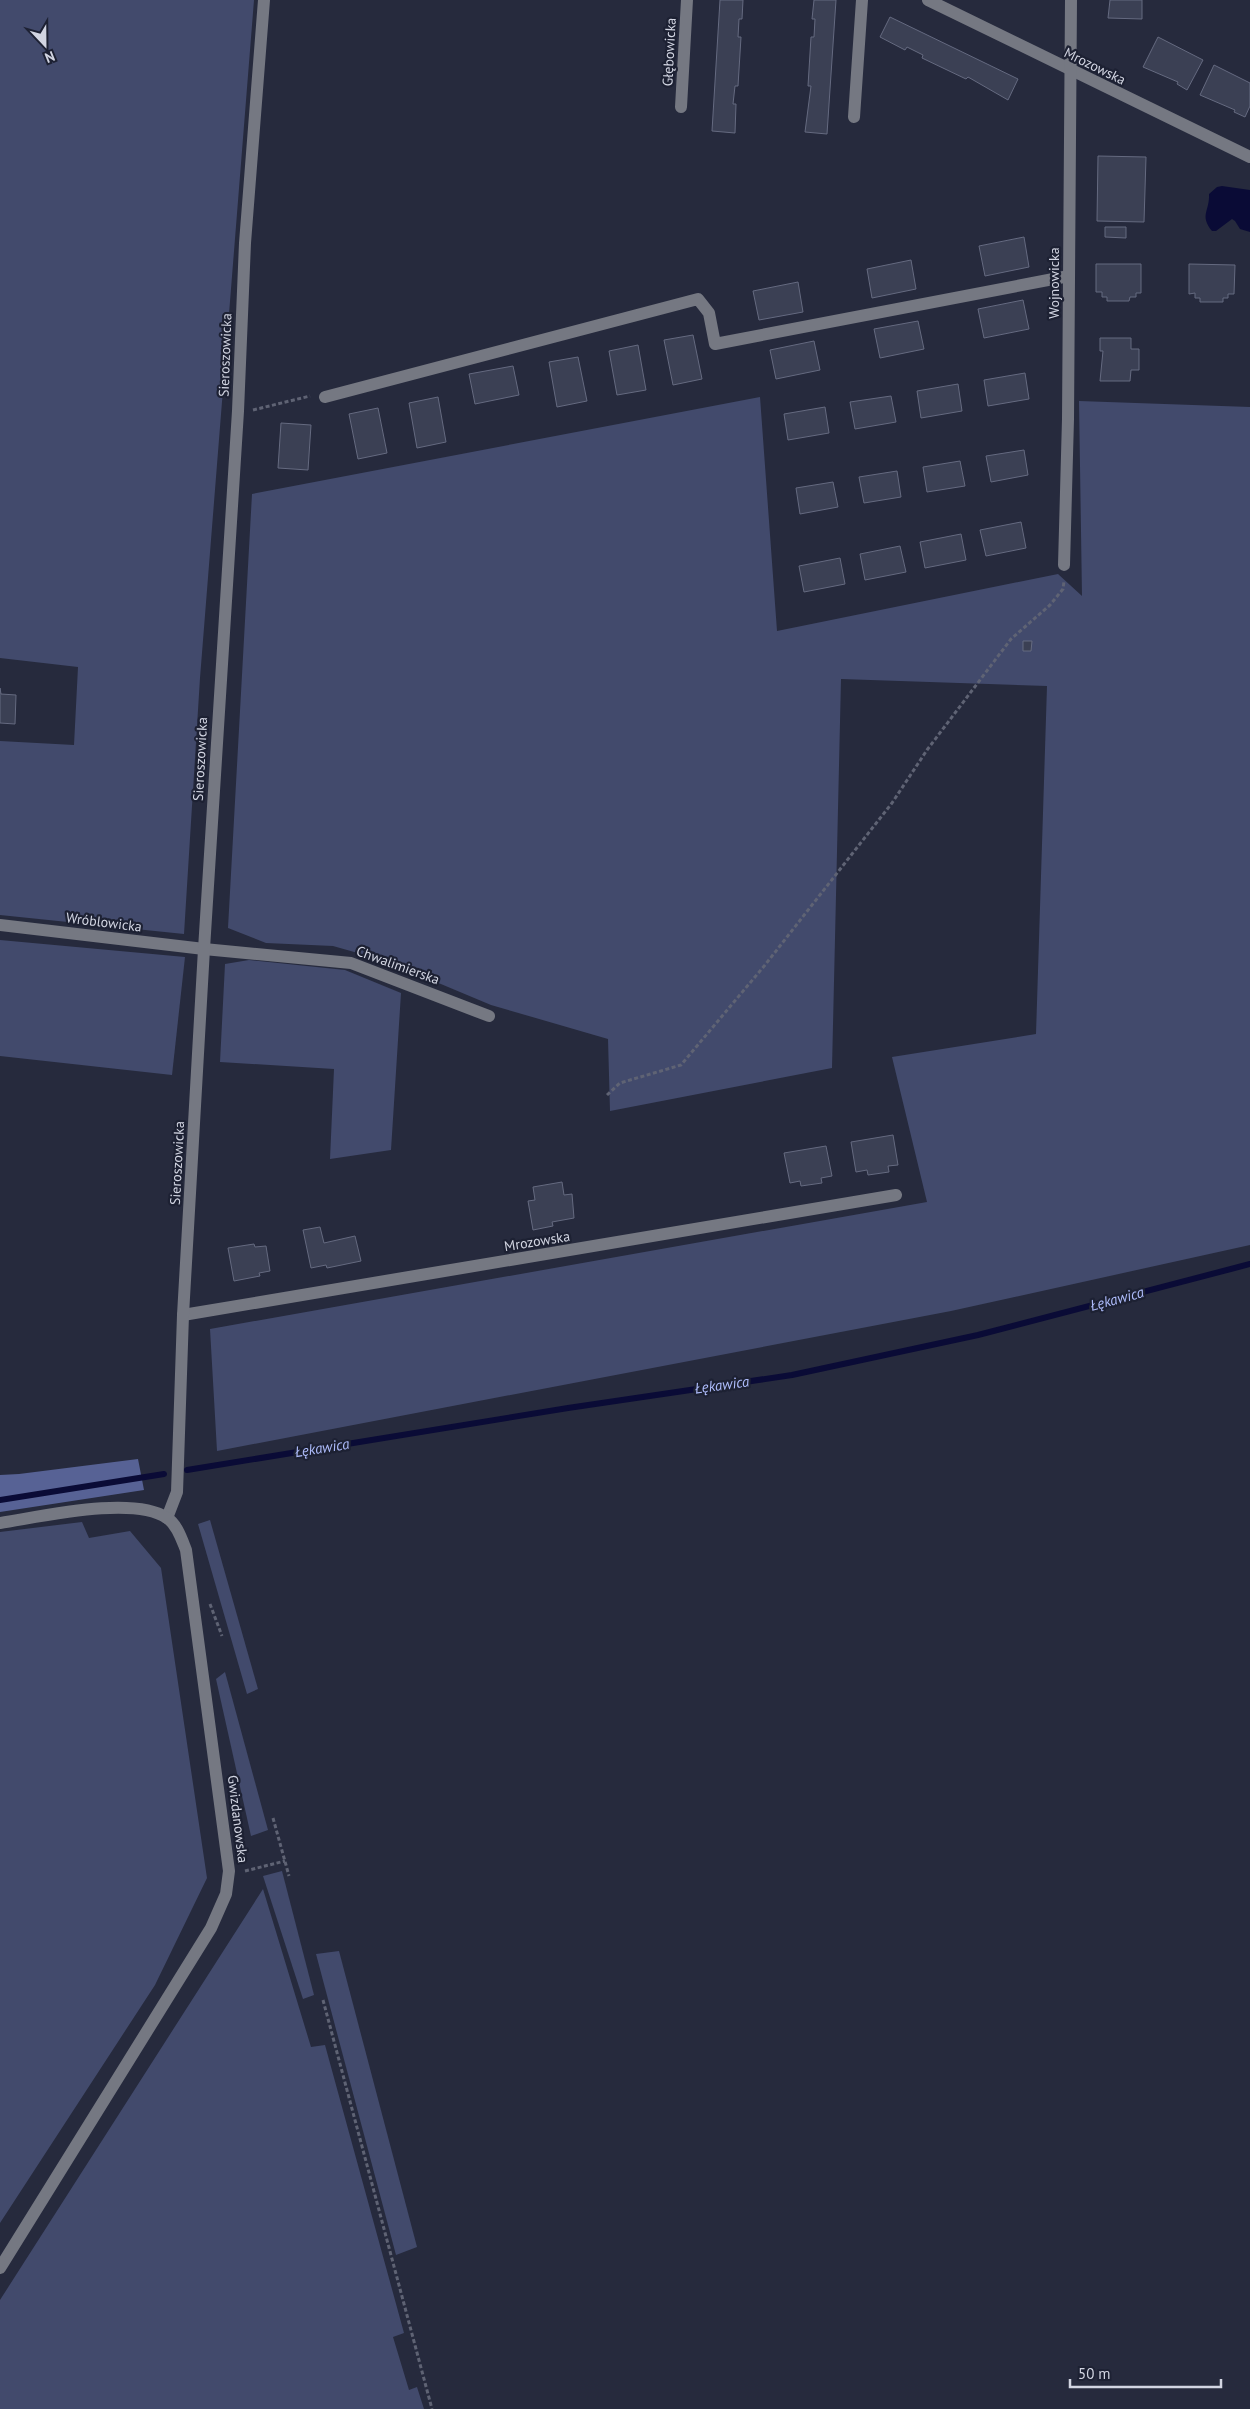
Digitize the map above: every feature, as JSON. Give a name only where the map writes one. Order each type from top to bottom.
[{"type":"street","name":"Sieroszowicka","points":[[167,1518],[177,1492],[183,1315],[204,949],[238,411],[246,243],[264,0]]},
{"type":"street","name":"Głębowicka","points":[[681,107],[687,0]]},
{"type":"street","points":[[854,117],[862,0]]},
{"type":"street","name":"Mrozowska","points":[[928,0],[1250,157]]},
{"type":"street","name":"Wojnowicka","points":[[1064,565],[1072,71],[1071,0]]},
{"type":"street","points":[[325,397],[698,299],[708,313],[716,344],[1069,276]]},
{"type":"street","name":"Wróblowicka","points":[[0,925],[204,949]]},
{"type":"street","name":"Chwalimierska","points":[[204,949],[351,963],[489,1016]]},
{"type":"street","name":"Mrozowska","points":[[183,1315],[896,1195]]},
{"type":"street","points":[[0,1523],[113,1506],[136,1508],[167,1518]]},
{"type":"street","name":"Gwizdanowska","points":[[0,2268],[211,1928],[226,1894],[229,1871],[186,1550],[178,1531],[167,1518]]},
{"type":"path","points":[[238,411],[256,410],[317,394],[325,397]]},
{"type":"path","points":[[607,1096],[620,1083],[682,1065],[765,965],[892,803],[927,750],[1011,639],[1050,605],[1063,589]]},
{"type":"path","points":[[273,1818],[289,1876]]},
{"type":"path","points":[[229,1871],[249,1871],[285,1861]]},
{"type":"path","points":[[323,2000],[432,2409]]},
{"type":"shaded area","points":[[0,0],[254,0],[200,678],[184,934],[0,915],[0,741],[74,745],[78,667],[0,658]]},
{"type":"shaded area","points":[[1217,187],[1250,190],[1250,232],[1240,229],[1232,219],[1216,231],[1212,231],[1208,226],[1206,217],[1209,194]]},
{"type":"shaded area","points":[[760,397],[777,631],[1058,574],[1082,596],[1079,401],[1250,407],[1250,1245],[951,1311],[217,1451],[210,1329],[927,1202],[892,1057],[1036,1034],[1047,686],[841,679],[832,1068],[610,1111],[608,1039],[491,1005],[386,961],[333,946],[266,943],[228,928],[252,494]]},
{"type":"shaded area","points":[[0,940],[185,957],[172,1075],[0,1056]]},
{"type":"shaded area","points":[[249,960],[345,970],[401,993],[391,1150],[330,1159],[334,1069],[220,1062],[225,964]]},
{"type":"shaded area","points":[[138,1459],[144,1490],[0,1512],[0,1475]]},
{"type":"shaded area","points":[[210,1520],[258,1689],[247,1694],[198,1524]]},
{"type":"shaded area","points":[[82,1522],[89,1538],[130,1531],[161,1568],[207,1878],[155,1985],[0,2223],[0,1532]]},
{"type":"shaded area","points":[[225,1672],[268,1830],[251,1836],[216,1679]]},
{"type":"shaded area","points":[[282,1871],[314,1995],[303,1999],[263,1876]]},
{"type":"shaded area","points":[[263,1889],[311,2047],[325,2045],[404,2333],[393,2337],[409,2390],[417,2387],[424,2409],[0,2409],[0,2300]]},
{"type":"shaded area","points":[[339,1951],[417,2247],[396,2255],[316,1954]]},
{"type":"building","points":[[720,0],[743,0],[742,19],[739,19],[738,37],[741,37],[738,86],[735,86],[733,104],[736,104],[735,133],[712,131]]},
{"type":"building","points":[[814,0],[836,0],[827,134],[805,132],[811,86],[808,86],[811,37],[814,37],[815,19],[812,19]]},
{"type":"building","points":[[1110,0],[1142,0],[1142,19],[1108,18]]},
{"type":"building","points":[[890,17],[1018,79],[1008,100],[968,77],[966,79],[922,58],[923,55],[907,47],[905,50],[880,37]]},
{"type":"building","points":[[1158,37],[1203,60],[1187,90],[1177,84],[1178,82],[1143,67]]},
{"type":"building","points":[[1214,65],[1250,83],[1250,106],[1245,117],[1234,112],[1235,110],[1200,95]]},
{"type":"building","points":[[1098,156],[1146,157],[1144,222],[1097,221]]},
{"type":"building","points":[[1105,227],[1126,227],[1126,238],[1105,237]]},
{"type":"building","points":[[1024,237],[1029,267],[985,276],[979,246]]},
{"type":"building","points":[[911,260],[916,289],[872,298],[867,269]]},
{"type":"building","points":[[1096,264],[1141,264],[1141,293],[1136,293],[1136,297],[1130,297],[1129,301],[1107,301],[1107,297],[1102,297],[1102,292],[1096,292]]},
{"type":"building","points":[[1189,264],[1235,265],[1234,294],[1228,294],[1228,298],[1223,298],[1223,302],[1200,302],[1200,298],[1195,298],[1195,293],[1189,294]]},
{"type":"building","points":[[798,282],[803,312],[759,320],[753,291]]},
{"type":"building","points":[[1023,300],[1029,329],[984,338],[978,309]]},
{"type":"building","points":[[918,321],[924,349],[880,358],[874,329]]},
{"type":"building","points":[[693,335],[702,379],[673,385],[664,340]]},
{"type":"building","points":[[1100,338],[1131,338],[1131,349],[1139,349],[1139,370],[1131,370],[1130,381],[1100,381],[1103,351],[1100,351]]},
{"type":"building","points":[[814,341],[820,370],[776,379],[770,350]]},
{"type":"building","points":[[638,345],[646,390],[617,395],[609,351]]},
{"type":"building","points":[[578,357],[587,401],[557,407],[549,362]]},
{"type":"building","points":[[513,366],[519,395],[475,404],[469,374]]},
{"type":"building","points":[[1025,373],[1029,399],[988,406],[984,380]]},
{"type":"building","points":[[958,384],[962,411],[921,418],[917,391]]},
{"type":"building","points":[[891,396],[896,422],[855,429],[850,402]]},
{"type":"building","points":[[438,397],[446,442],[417,448],[409,403]]},
{"type":"building","points":[[825,407],[829,433],[788,440],[784,414]]},
{"type":"building","points":[[378,408],[387,453],[358,459],[349,414]]},
{"type":"building","points":[[281,423],[311,425],[308,470],[278,468]]},
{"type":"building","points":[[1024,450],[1028,475],[991,482],[986,456]]},
{"type":"building","points":[[960,461],[965,486],[927,492],[923,467]]},
{"type":"building","points":[[897,471],[901,497],[864,503],[859,477]]},
{"type":"building","points":[[833,482],[838,507],[800,514],[796,488]]},
{"type":"building","points":[[1021,522],[1026,548],[986,556],[980,530]]},
{"type":"building","points":[[961,534],[966,560],[925,568],[920,542]]},
{"type":"building","points":[[900,546],[906,572],[865,580],[860,554]]},
{"type":"building","points":[[840,558],[845,584],[804,592],[799,566]]},
{"type":"building","points":[[1023,641],[1032,641],[1031,651],[1023,651]]},
{"type":"building","points":[[0,688],[1,694],[16,695],[15,724],[0,723]]},
{"type":"building","points":[[893,1135],[898,1165],[888,1166],[889,1172],[868,1175],[867,1170],[856,1172],[851,1142]]},
{"type":"building","points":[[826,1146],[832,1176],[821,1178],[822,1183],[801,1186],[800,1181],[790,1183],[784,1153]]},
{"type":"building","points":[[562,1182],[564,1195],[572,1194],[574,1218],[552,1222],[553,1226],[533,1230],[528,1201],[535,1200],[533,1187]]},
{"type":"building","points":[[320,1227],[324,1243],[355,1236],[361,1261],[327,1268],[326,1265],[311,1268],[303,1230]]},
{"type":"building","points":[[254,1244],[255,1247],[266,1246],[270,1271],[259,1273],[260,1276],[234,1281],[228,1248]]},
{"type":"waterway","name":"Łękawica","points":[[187,1470],[568,1408],[792,1375],[978,1335],[1250,1264]]},
{"type":"waterway","name":"Łękawica","points":[[0,1500],[164,1474]]}]
